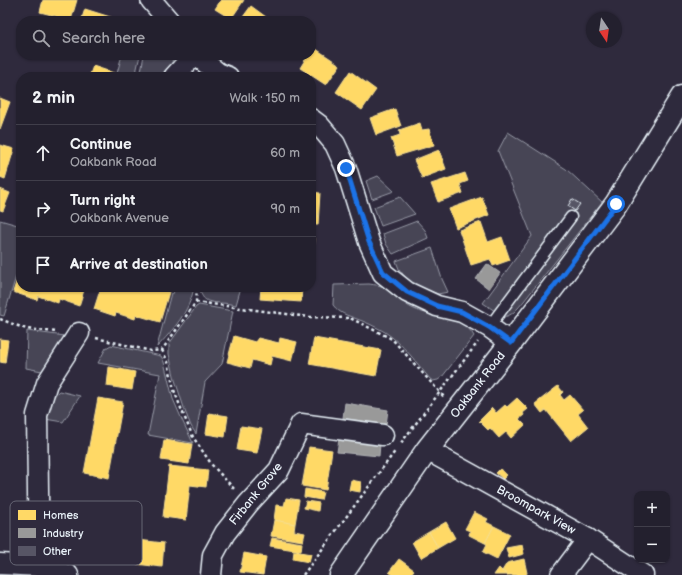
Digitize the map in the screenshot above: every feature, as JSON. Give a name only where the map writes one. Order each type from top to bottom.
[{"type":"street","points":[[151,0],[164,16]]},
{"type":"street","points":[[179,72],[190,60]]},
{"type":"street","points":[[201,60],[217,72]]},
{"type":"street","name":"Oakbank Road","points":[[341,575],[427,450],[511,343],[616,204],[682,97]]},
{"type":"street","points":[[316,123],[335,144],[346,168],[369,242],[383,272],[407,292],[437,306],[462,312],[489,327],[511,343]]},
{"type":"street","points":[[38,501],[37,415],[47,383],[79,333]]},
{"type":"street","name":"Firbank Grove","points":[[211,575],[213,555],[225,533],[278,470],[301,424],[383,435]]},
{"type":"street","name":"Broompark View","points":[[427,450],[588,539],[643,575]]},
{"type":"street","points":[[561,575],[588,539]]},
{"type":"street","points":[[0,564],[10,565]]},
{"type":"street","points":[[20,565],[39,566],[68,575]]},
{"type":"lane","points":[[489,327],[571,218]]},
{"type":"path","points":[[0,319],[26,329],[79,333],[151,351],[162,350],[196,302],[197,292]]},
{"type":"path","points":[[196,302],[309,317],[350,318],[392,340],[457,411]]},
{"type":"path","points":[[162,350],[168,362],[174,390],[194,437],[212,465],[248,504]]},
{"type":"shaded area","points":[[121,60],[139,60],[136,72],[117,72]]},
{"type":"shaded area","points":[[143,60],[172,60],[172,64],[167,72],[141,72]]},
{"type":"shaded area","points":[[508,132],[566,169],[602,202],[519,307],[508,316],[501,317],[483,303],[532,236],[498,151]]},
{"type":"shaded area","points":[[378,176],[394,191],[372,199],[366,181]]},
{"type":"shaded area","points":[[400,197],[415,214],[381,226],[374,207]]},
{"type":"shaded area","points":[[0,220],[16,225],[16,276],[4,316],[0,315]]},
{"type":"shaded area","points":[[417,221],[425,230],[428,238],[393,254],[386,244],[383,234]]},
{"type":"shaded area","points":[[432,248],[448,292],[438,294],[416,286],[406,278],[399,269],[396,261]]},
{"type":"shaded area","points":[[369,284],[387,288],[414,309],[455,320],[462,323],[469,329],[474,336],[442,377],[433,381],[392,337],[371,325],[344,314],[333,305],[334,285]]},
{"type":"shaded area","points":[[174,292],[193,292],[189,304],[180,320],[157,347],[171,293],[173,294]]},
{"type":"shaded area","points":[[201,292],[240,292],[236,305],[212,302],[206,300]]},
{"type":"shaded area","points":[[199,305],[233,311],[222,364],[205,382],[196,434],[185,411],[175,380],[169,354],[169,344]]},
{"type":"shaded area","points":[[27,331],[65,336],[42,371],[26,368]]},
{"type":"shaded area","points":[[111,345],[161,356],[164,362],[173,399],[193,443],[148,435],[160,374],[98,363],[106,348]]},
{"type":"shaded area","points":[[59,391],[80,396],[63,422],[45,419],[53,397]]},
{"type":"building: Homes","points":[[43,0],[77,0],[72,16],[56,16],[40,12]]},
{"type":"building: Homes","points":[[221,0],[244,0],[233,16],[226,16],[215,9]]},
{"type":"building: Homes","points":[[251,6],[265,16],[244,16]]},
{"type":"building: Homes","points":[[85,9],[107,16],[83,16]]},
{"type":"building: Homes","points":[[316,49],[340,65],[326,85],[316,78],[316,72],[306,72],[300,68],[305,60],[316,60]]},
{"type":"building: Homes","points":[[93,66],[111,72],[91,72]]},
{"type":"building: Homes","points":[[350,71],[376,90],[362,110],[336,92]]},
{"type":"building: Homes","points":[[0,98],[10,102],[0,129]]},
{"type":"building: Homes","points":[[395,109],[401,126],[376,135],[370,118]]},
{"type":"building: Homes","points":[[420,123],[422,130],[429,129],[434,145],[397,156],[391,138],[400,135],[399,130]]},
{"type":"building: Homes","points":[[0,145],[14,149],[5,179],[0,177]]},
{"type":"building: Homes","points":[[439,150],[446,169],[422,178],[414,160]]},
{"type":"building: Homes","points":[[465,173],[468,181],[460,184],[463,193],[438,202],[431,184]]},
{"type":"building: Homes","points":[[0,189],[10,193],[3,211],[0,210]]},
{"type":"building: Homes","points":[[316,193],[320,193],[318,225],[316,225]]},
{"type":"building: Homes","points":[[482,197],[489,215],[456,228],[449,209]]},
{"type":"building: Homes","points":[[481,222],[488,242],[502,237],[510,260],[493,266],[490,259],[471,265],[459,230]]},
{"type":"building: Homes","points":[[16,283],[16,292],[83,292],[79,306],[59,299],[58,303],[38,296],[37,300],[13,292]]},
{"type":"building: Homes","points":[[99,292],[169,292],[160,322],[136,315],[135,319],[116,313],[115,316],[94,309]]},
{"type":"building: Homes","points":[[261,292],[302,292],[301,302],[260,299]]},
{"type":"building: Homes","points":[[234,336],[255,342],[258,338],[279,343],[280,338],[297,342],[292,361],[272,356],[270,365],[252,360],[250,368],[227,362]]},
{"type":"building: Homes","points":[[314,338],[381,350],[376,376],[309,364]]},
{"type":"building: Homes","points":[[0,339],[8,340],[5,363],[0,362]]},
{"type":"building: Homes","points":[[109,367],[135,372],[132,390],[107,386]]},
{"type":"building: Homes","points":[[558,386],[563,392],[560,395],[564,400],[570,395],[583,410],[578,414],[588,427],[571,441],[546,410],[542,413],[535,404]]},
{"type":"building: Homes","points":[[98,398],[123,402],[109,478],[84,473]]},
{"type":"building: Homes","points":[[517,398],[528,409],[519,419],[525,425],[511,438],[506,432],[499,438],[490,428],[488,430],[479,421],[492,408],[496,413],[505,405],[507,407]]},
{"type":"building: Homes","points":[[209,413],[228,416],[225,437],[206,434]]},
{"type":"building: Homes","points":[[241,426],[262,429],[257,453],[237,450]]},
{"type":"building: Homes","points":[[164,440],[192,444],[189,464],[161,460]]},
{"type":"building: Homes","points":[[309,447],[332,450],[326,490],[302,486]]},
{"type":"building: Homes","points":[[169,466],[208,470],[206,487],[190,485],[186,520],[163,517]]},
{"type":"building: Homes","points":[[500,469],[507,475],[503,479],[496,473]]},
{"type":"building: Homes","points":[[351,480],[361,482],[360,492],[349,490]]},
{"type":"building: Homes","points":[[305,489],[323,492],[321,500],[304,497]]},
{"type":"building: Homes","points":[[286,498],[299,500],[295,524],[274,520],[276,505],[284,506]]},
{"type":"building: Homes","points":[[306,501],[319,503],[318,511],[304,508]]},
{"type":"building: Homes","points":[[474,512],[488,519],[486,522],[494,526],[485,543],[469,535],[470,531],[465,529]]},
{"type":"building: Homes","points":[[274,520],[295,524],[294,531],[305,533],[303,541],[271,536]]},
{"type":"building: Homes","points":[[446,522],[455,538],[438,548],[429,532]]},
{"type":"building: Homes","points":[[494,526],[510,534],[497,559],[483,552],[487,544],[485,543]]},
{"type":"building: Homes","points":[[429,532],[438,548],[421,558],[412,542]]},
{"type":"building: Homes","points":[[272,538],[302,543],[301,551],[270,546]]},
{"type":"building: Homes","points":[[142,540],[164,543],[162,567],[142,565]]},
{"type":"building: Homes","points":[[522,545],[524,554],[509,558],[506,548]]},
{"type":"building: Homes","points":[[294,551],[311,554],[309,562],[293,559]]},
{"type":"building: Homes","points":[[244,553],[266,557],[263,575],[240,572]]},
{"type":"building: Homes","points":[[399,559],[414,570],[410,575],[393,575],[389,572]]},
{"type":"building: Homes","points":[[524,559],[527,573],[526,575],[508,575],[502,571],[507,563]]},
{"type":"building: Homes","points":[[499,568],[502,571],[508,575],[494,575]]},
{"type":"building: Industry","points":[[487,264],[500,273],[489,289],[476,279]]},
{"type":"building: Industry","points":[[345,403],[388,410],[386,425],[343,418]]},
{"type":"building: Industry","points":[[339,439],[380,444],[379,456],[337,452]]},
{"type":"building: Other","points":[[572,199],[580,204],[575,211],[568,206]]},
{"type":"route","points":[[346,168],[369,242],[383,272],[407,292],[437,306],[462,312],[489,327],[511,343],[616,204]]}]
